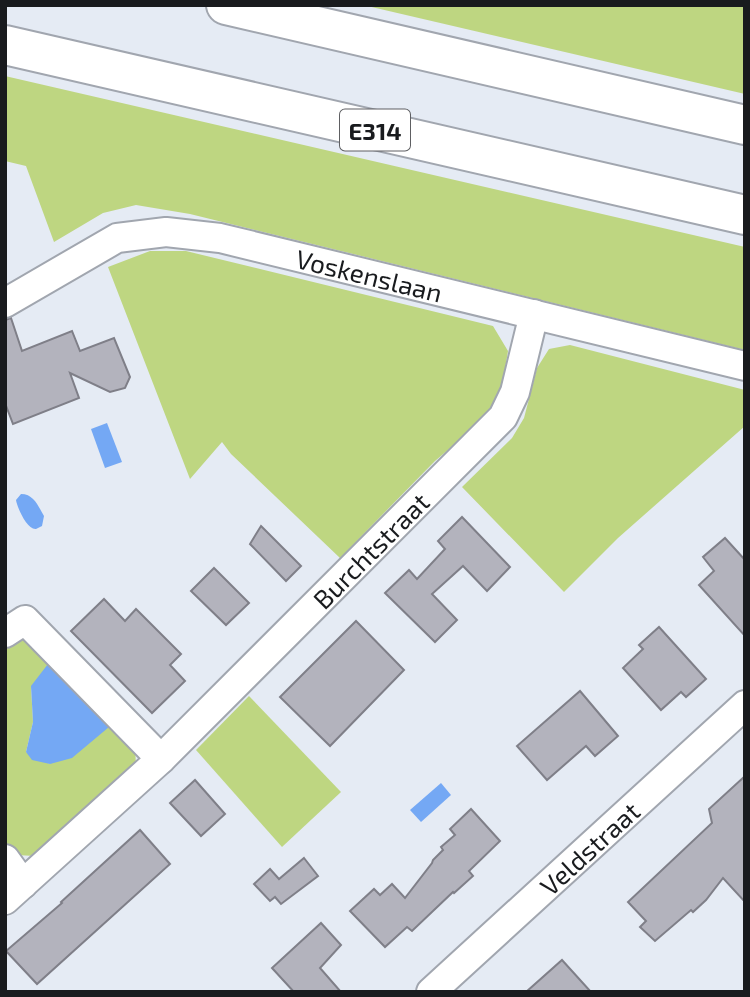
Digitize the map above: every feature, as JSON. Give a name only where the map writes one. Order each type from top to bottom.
[{"type":"highway","points":[[226,5],[745,125]]},
{"type":"highway","name":"E314","points":[[5,44],[745,215]]},
{"type":"street","name":"Voskenslaan","points":[[5,303],[117,238],[166,232],[220,238],[745,366]]},
{"type":"street","name":"Burchtstraat","points":[[5,859],[14,892],[161,759],[503,417],[515,392],[534,314]]},
{"type":"street","points":[[5,633],[25,620],[161,759]]},
{"type":"street","name":"Veldstraat","points":[[431,992],[745,705]]},
{"type":"green space","points":[[363,5],[745,5],[745,94]]},
{"type":"green space","points":[[5,76],[745,247],[745,350],[190,214],[136,205],[103,213],[54,242],[26,166],[5,161]]},
{"type":"green space","points":[[150,251],[186,251],[493,326],[508,351],[503,381],[489,415],[435,461],[340,558],[231,454],[222,442],[190,479],[108,267]]},
{"type":"green space","points":[[570,345],[745,390],[745,426],[618,538],[564,592],[462,487],[512,438],[524,418],[537,368],[549,349]]},
{"type":"green space","points":[[16,637],[30,639],[135,745],[136,766],[35,856],[16,855],[5,844],[5,644]],"holes":[[[31,686],[50,764],[26,752],[33,722]]]},
{"type":"green space","points":[[249,696],[341,792],[282,847],[196,750]]},
{"type":"water","points":[[107,423],[122,462],[105,468],[91,429]]},
{"type":"water","points":[[21,494],[29,496],[38,505],[44,516],[42,526],[36,529],[29,526],[20,513],[16,500]]},
{"type":"water","points":[[48,664],[109,727],[72,758],[50,764],[32,760],[26,752],[33,722],[31,686]]},
{"type":"water","points":[[441,783],[451,795],[421,822],[410,810]]},
{"type":"building","points":[[11,318],[22,351],[72,331],[80,351],[114,338],[130,377],[125,388],[110,392],[70,373],[79,398],[13,424],[5,403],[5,320]]},
{"type":"building","points":[[462,517],[510,567],[487,591],[463,566],[432,594],[457,620],[435,642],[385,593],[409,570],[417,579],[445,549],[438,541]]},
{"type":"building","points":[[261,526],[301,566],[286,581],[250,544]]},
{"type":"building","points":[[725,538],[745,560],[745,636],[699,585],[714,571],[703,557]]},
{"type":"building","points":[[214,568],[249,603],[226,625],[191,591]]},
{"type":"building","points":[[104,599],[125,621],[136,609],[181,654],[170,665],[185,681],[152,713],[71,631]]},
{"type":"building","points":[[356,621],[404,670],[330,746],[280,697]]},
{"type":"building","points":[[659,627],[706,679],[686,697],[681,692],[661,710],[623,668],[643,649],[639,645]]},
{"type":"building","points":[[580,691],[618,736],[595,756],[586,746],[547,780],[517,746]]},
{"type":"building","points":[[745,776],[745,902],[723,878],[706,900],[655,941],[640,927],[646,921],[628,902],[712,823],[709,809]]},
{"type":"building","points":[[195,780],[225,814],[201,836],[170,803]]},
{"type":"building","points":[[471,809],[500,841],[469,871],[473,876],[412,931],[407,927],[385,947],[350,911],[374,889],[380,895],[392,884],[405,898],[443,850],[441,847],[455,835],[450,829]]},
{"type":"building","points":[[140,830],[170,864],[37,984],[6,951]]},
{"type":"building","points":[[304,858],[318,876],[281,904],[275,897],[270,901],[254,884],[270,869],[279,879]]},
{"type":"building","points":[[321,923],[341,945],[320,968],[341,992],[294,992],[272,968]]},
{"type":"building","points":[[562,960],[591,992],[526,992]]}]
